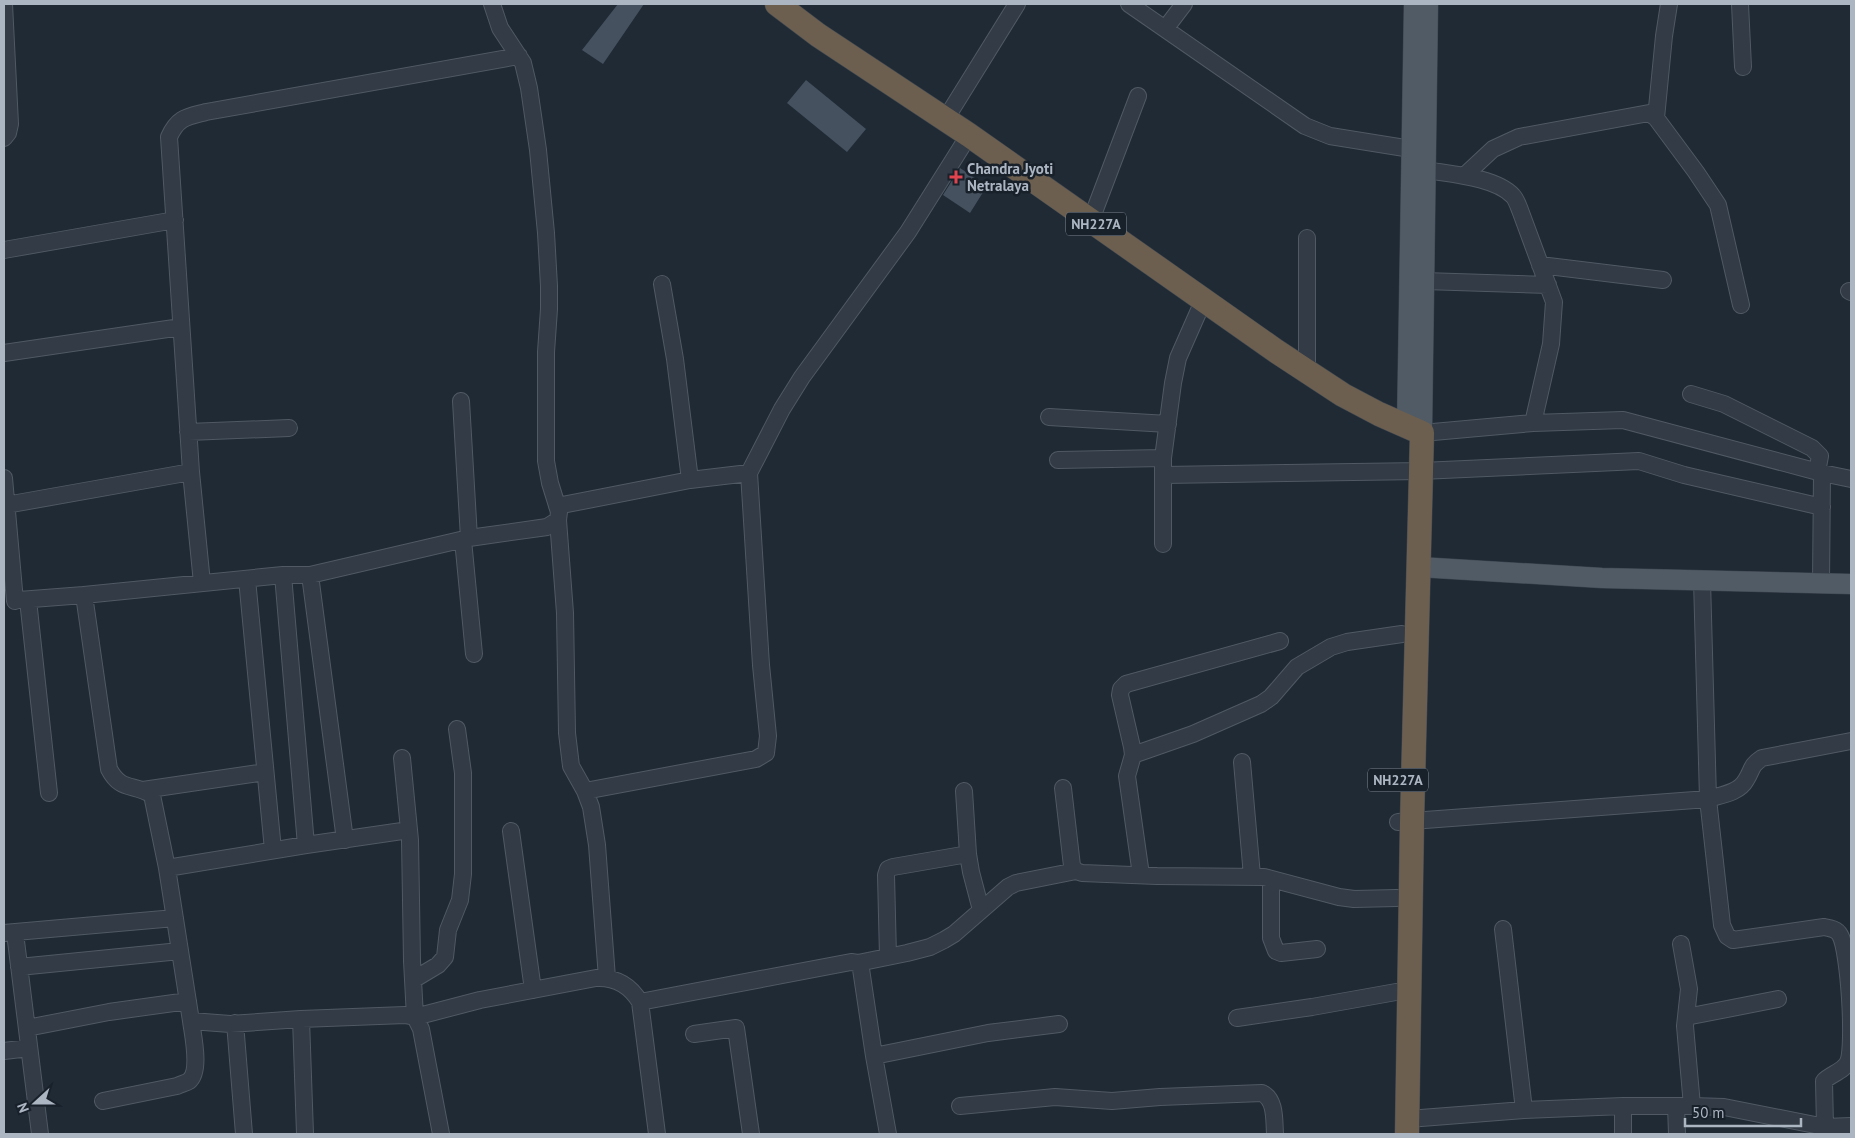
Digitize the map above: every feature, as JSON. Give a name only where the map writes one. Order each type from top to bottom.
[{"type":"highway","name":"NH227A","points":[[777,4],[818,35],[946,120],[1307,371],[1379,414],[1415,429],[1414,471],[1402,634],[1405,822],[1403,1129]]},
{"type":"highway","name":"NH227A","points":[[1403,1129],[1396,992],[1397,898],[1405,822],[1419,568],[1414,471]]},
{"type":"main road","points":[[1414,4],[1411,149],[1415,429]]},
{"type":"main road","points":[[1415,429],[1424,281],[1428,4]]},
{"type":"main road","points":[[1419,568],[1602,578],[1851,584]]},
{"type":"street","points":[[4,4],[10,124],[8,134],[4,138]]},
{"type":"street","points":[[492,4],[500,28],[523,63],[529,88],[538,150],[546,233],[549,310],[546,352],[546,461],[557,513],[565,613],[567,733],[572,766],[591,807],[597,845],[607,978]]},
{"type":"street","points":[[946,120],[1017,4]]},
{"type":"street","points":[[1129,4],[1305,126],[1330,136],[1411,149]]},
{"type":"street","points":[[1165,30],[1184,4]]},
{"type":"street","points":[[1656,118],[1669,4]]},
{"type":"street","points":[[1740,4],[1743,67]]},
{"type":"street","points":[[202,583],[188,432],[169,136],[174,126],[183,118],[519,56]]},
{"type":"street","points":[[1091,220],[1138,96]]},
{"type":"street","points":[[1464,176],[1493,150],[1519,137],[1649,114],[1656,118],[1696,172],[1718,206],[1741,305]]},
{"type":"street","points":[[585,791],[756,759],[766,753],[768,736],[761,665],[750,473],[782,409],[802,377],[908,232],[969,136]]},
{"type":"street","points":[[1426,170],[1476,178],[1502,188],[1513,196],[1520,210],[1554,302],[1551,344],[1534,423]]},
{"type":"street","points":[[4,250],[175,220]]},
{"type":"street","points":[[1307,238],[1307,371]]},
{"type":"street","points":[[1540,265],[1663,280]]},
{"type":"street","points":[[1424,281],[1548,285]]},
{"type":"street","points":[[662,284],[675,359],[690,480]]},
{"type":"street","points":[[1163,544],[1163,458],[1173,383],[1178,358],[1204,299]]},
{"type":"street","points":[[4,353],[182,327]]},
{"type":"street","points":[[1690,394],[1724,404],[1812,448],[1820,456],[1822,508],[1821,583]]},
{"type":"street","points":[[462,402],[466,539],[474,654]]},
{"type":"street","points":[[1049,417],[1168,424]]},
{"type":"street","points":[[1415,429],[1623,420],[1851,479]]},
{"type":"street","points":[[188,432],[289,428]]},
{"type":"street","points":[[1058,460],[1163,458]]},
{"type":"street","points":[[1164,475],[1414,471],[1639,461],[1684,475],[1822,508]]},
{"type":"street","points":[[6,505],[191,472]]},
{"type":"street","points":[[16,601],[283,575],[310,575],[466,539],[547,527],[557,513],[690,480],[750,473]]},
{"type":"street","points":[[4,478],[16,601],[49,793]]},
{"type":"street","points":[[283,575],[306,845]]},
{"type":"street","points":[[310,575],[345,840]]},
{"type":"street","points":[[247,579],[273,850]]},
{"type":"street","points":[[1702,580],[1708,799],[1722,925],[1727,936],[1733,940],[1824,927],[1833,928],[1840,934],[1844,949],[1849,976],[1851,1052],[1848,1063],[1824,1081],[1825,1127]]},
{"type":"street","points":[[84,595],[109,769],[114,779],[120,784],[143,790],[152,795],[167,868],[196,1060],[194,1074],[189,1080],[177,1086],[102,1101]]},
{"type":"street","points":[[1133,755],[1193,734],[1260,704],[1271,697],[1297,667],[1331,647],[1347,642],[1402,634]]},
{"type":"street","points":[[1141,875],[1127,776],[1133,755],[1120,695],[1121,689],[1126,684],[1280,641]]},
{"type":"street","points":[[413,980],[438,965],[445,956],[448,930],[460,900],[463,874],[463,773],[457,729]]},
{"type":"street","points":[[1405,822],[1708,799],[1731,792],[1740,787],[1746,780],[1754,763],[1762,758],[1851,741]]},
{"type":"street","points":[[402,758],[409,830],[415,1017],[421,1029],[441,1134]]},
{"type":"street","points":[[1242,762],[1252,876]]},
{"type":"street","points":[[143,790],[265,772]]},
{"type":"street","points":[[1063,788],[1072,866],[1082,874],[1252,876],[1271,879],[1339,897],[1354,899],[1397,898]]},
{"type":"street","points":[[964,791],[968,854],[981,910]]},
{"type":"street","points":[[167,868],[409,830]]},
{"type":"street","points":[[511,831],[533,990]]},
{"type":"street","points":[[888,957],[886,875],[888,870],[893,867],[968,854]]},
{"type":"street","points":[[640,1002],[851,962],[888,957],[930,947],[954,934],[1008,887],[1016,883],[1076,871]]},
{"type":"street","points":[[1271,879],[1271,938],[1276,951],[1317,949]]},
{"type":"street","points":[[40,1134],[19,967],[10,933],[175,918]]},
{"type":"street","points":[[1503,929],[1524,1110]]},
{"type":"street","points":[[1677,1134],[1684,1106],[1685,1026],[1689,989],[1681,944]]},
{"type":"street","points":[[19,967],[180,951]]},
{"type":"street","points":[[858,962],[861,969],[888,1134]]},
{"type":"street","points":[[191,1021],[235,1023],[405,1015],[415,1017],[480,1000],[596,978],[607,978],[626,984],[640,1002],[657,1134]]},
{"type":"street","points":[[1236,1018],[1396,992]]},
{"type":"street","points":[[1686,1017],[1778,999]]},
{"type":"street","points":[[27,1028],[109,1012],[188,1001]]},
{"type":"street","points":[[301,1019],[305,1134]]},
{"type":"street","points":[[235,1023],[244,1134]]},
{"type":"street","points":[[874,1056],[988,1033],[1059,1024]]},
{"type":"street","points":[[694,1034],[736,1028],[751,1134]]},
{"type":"street","points":[[4,1051],[29,1048]]},
{"type":"street","points":[[960,1106],[1055,1097],[1112,1101],[1262,1093],[1268,1096],[1272,1102],[1275,1134]]},
{"type":"street","points":[[1403,1129],[1524,1110],[1623,1106],[1724,1107],[1825,1127],[1851,1126]]},
{"type":"street","points":[[1623,1106],[1623,1134]]},
{"type":"building","points":[[618,4],[644,4],[603,64],[582,50]]},
{"type":"building","points":[[806,80],[866,129],[847,152],[787,103]]},
{"type":"building","points":[[960,168],[987,186],[970,213],[943,195]]},
{"type":"place","name":"Chandra Jyoti Netralaya","points":[[956,177]]}]
